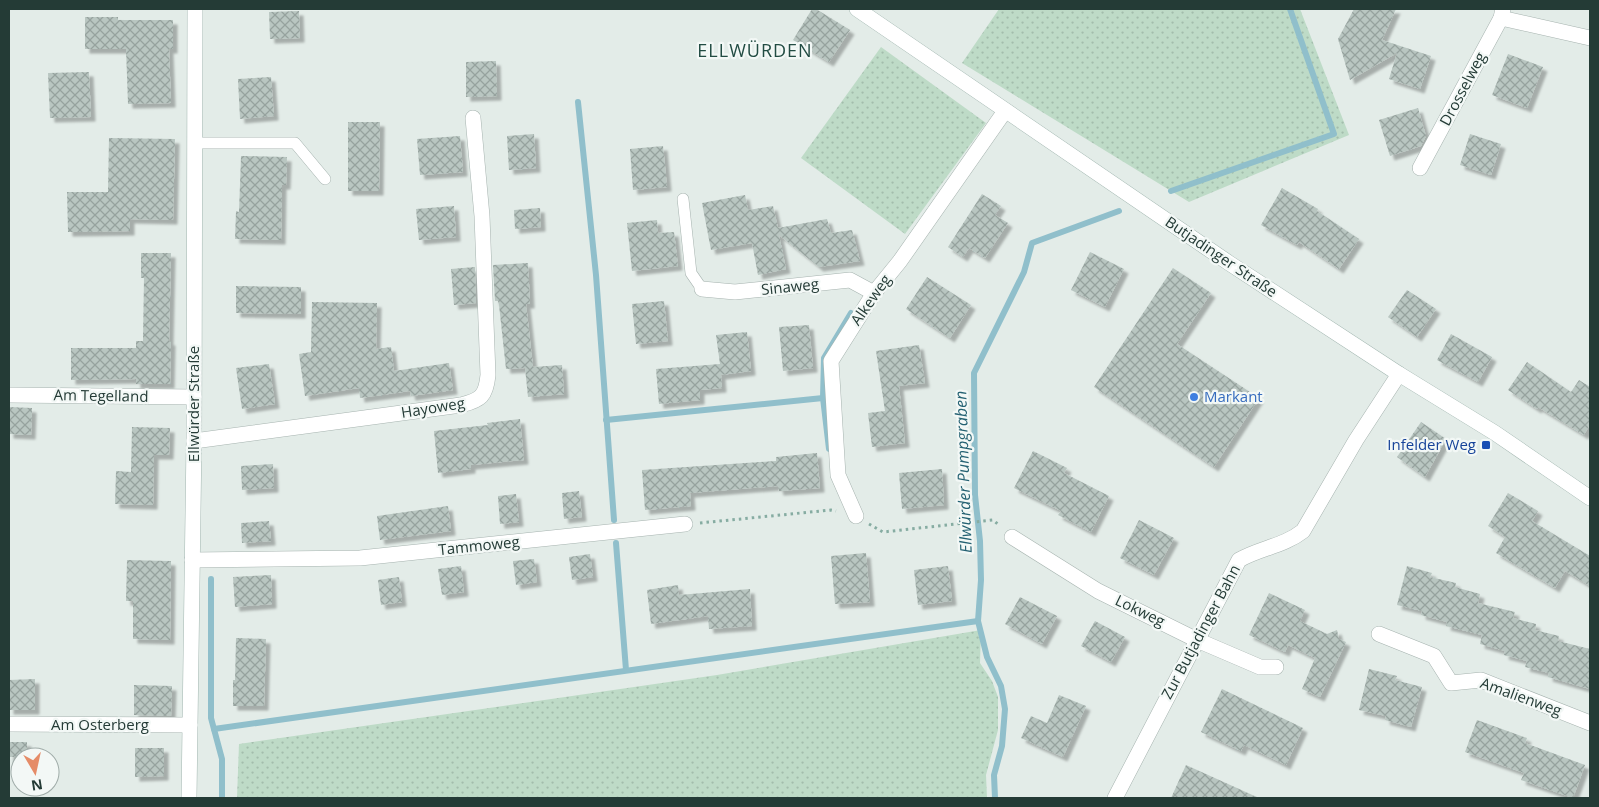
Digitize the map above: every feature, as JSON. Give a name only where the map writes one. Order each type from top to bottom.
[{"type":"street","name":"Ellwürder Straße","points":[[189,798],[194,441],[195,9]]},
{"type":"street","name":"Butjadinger Straße","points":[[857,9],[1229,263],[1495,433],[1590,498]]},
{"type":"street","points":[[1502,13],[1590,38]]},
{"type":"street","name":"Drosselweg","points":[[1420,168],[1502,13]]},
{"type":"street","name":"Alkeweg","points":[[856,516],[838,474],[831,361],[874,293],[900,261],[1005,111]]},
{"type":"street","name":"Hayoweg","points":[[194,441],[461,405],[474,402],[482,396],[487,388],[488,375],[482,216],[473,118]]},
{"type":"street","name":"Sinaweg","points":[[702,289],[735,292],[850,280],[874,293]]},
{"type":"street","name":"Zur Butjadinger Bahn","points":[[1115,798],[1239,560],[1253,552],[1292,540],[1303,531],[1356,440],[1400,374]]},
{"type":"street","name":"Am Tegelland","points":[[9,395],[194,397]]},
{"type":"street","name":"Tammoweg","points":[[192,560],[360,558],[685,524]]},
{"type":"street","name":"Lokweg","points":[[1012,537],[1098,591],[1197,640],[1260,667],[1276,667]]},
{"type":"street","name":"Amalienweg","points":[[1379,634],[1434,656],[1451,683],[1481,680],[1590,722]]},
{"type":"street","name":"Am Osterberg","points":[[9,724],[190,725]]},
{"type":"lane","points":[[194,143],[295,143],[325,179]]},
{"type":"lane","points":[[683,199],[691,273],[702,289]]},
{"type":"path","points":[[685,524],[764,517]]},
{"type":"path","points":[[970,523],[983,521]]},
{"type":"green space","points":[[999,9],[1300,9],[1349,135],[1189,202],[962,63]]},
{"type":"green space","points":[[881,47],[986,123],[905,234],[801,158]]},
{"type":"green space","points":[[981,630],[980,663],[992,681],[998,697],[998,730],[986,775],[987,798],[237,798],[239,744],[717,675]]},
{"type":"building","points":[[812,9],[816,9],[850,30],[829,62],[793,40]]},
{"type":"building","points":[[1354,9],[1396,9],[1382,40],[1431,56],[1420,89],[1389,79],[1397,53],[1350,80],[1338,39]]},
{"type":"building","points":[[299,11],[300,38],[270,39],[269,12]]},
{"type":"building","points":[[85,17],[118,17],[118,20],[173,20],[173,49],[169,49],[171,103],[128,104],[126,49],[85,49]]},
{"type":"building","points":[[1508,54],[1543,67],[1527,108],[1492,95]]},
{"type":"building","points":[[496,61],[497,96],[466,97],[466,62]]},
{"type":"building","points":[[89,72],[91,117],[50,118],[48,73]]},
{"type":"building","points":[[271,77],[274,116],[240,119],[238,79]]},
{"type":"building","points":[[1418,108],[1426,136],[1421,146],[1390,156],[1379,120]]},
{"type":"building","points":[[348,122],[380,122],[379,191],[348,191]]},
{"type":"building","points":[[534,134],[536,168],[509,170],[507,136]]},
{"type":"building","points":[[1470,134],[1501,144],[1491,175],[1460,165]]},
{"type":"building","points":[[460,136],[463,172],[420,175],[417,139]]},
{"type":"building","points":[[109,138],[175,139],[173,220],[130,219],[130,231],[68,232],[67,192],[108,192]]},
{"type":"building","points":[[663,146],[667,187],[633,190],[630,149]]},
{"type":"building","points":[[241,156],[287,157],[286,185],[282,185],[281,240],[235,239],[236,211],[239,212]]},
{"type":"building","points":[[1282,188],[1318,209],[1317,211],[1359,239],[1339,269],[1299,242],[1297,245],[1261,225]]},
{"type":"building","points":[[982,194],[1001,206],[995,215],[1008,223],[985,258],[969,248],[963,257],[948,247]]},
{"type":"building","points":[[745,195],[748,210],[773,206],[778,228],[827,219],[831,233],[852,230],[860,261],[819,267],[779,235],[786,269],[758,275],[752,243],[711,250],[702,203]]},
{"type":"building","points":[[454,206],[456,237],[419,240],[416,209]]},
{"type":"building","points":[[540,208],[541,227],[515,229],[514,210]]},
{"type":"building","points":[[657,220],[658,233],[674,232],[678,266],[632,271],[627,223]]},
{"type":"building","points":[[1090,252],[1124,269],[1105,307],[1071,290]]},
{"type":"building","points":[[141,253],[171,253],[170,384],[136,384],[136,379],[71,380],[71,348],[136,348],[136,341],[143,341],[144,278],[141,278]]},
{"type":"building","points":[[528,263],[530,304],[526,304],[533,367],[562,365],[564,394],[528,397],[525,368],[506,369],[499,305],[498,301],[495,301],[493,265]]},
{"type":"building","points":[[475,267],[476,303],[454,305],[451,269]]},
{"type":"building","points":[[1173,268],[1211,293],[1177,344],[1259,398],[1214,467],[1094,387]]},
{"type":"building","points":[[927,277],[971,305],[950,338],[906,309]]},
{"type":"building","points":[[236,286],[301,287],[301,314],[236,313]]},
{"type":"building","points":[[1407,290],[1436,309],[1417,337],[1388,317]]},
{"type":"building","points":[[664,301],[668,341],[636,344],[632,304]]},
{"type":"building","points":[[312,302],[377,303],[376,349],[391,347],[394,371],[449,363],[453,390],[411,396],[410,391],[360,398],[359,388],[305,396],[299,354],[311,352]]},
{"type":"building","points":[[809,325],[813,368],[783,371],[779,327]]},
{"type":"building","points":[[747,332],[751,371],[721,375],[722,388],[700,390],[700,400],[659,404],[656,369],[720,364],[716,335]]},
{"type":"building","points":[[1451,334],[1492,357],[1478,382],[1437,360]]},
{"type":"building","points":[[919,345],[925,383],[899,386],[905,443],[872,447],[868,413],[885,411],[876,351]]},
{"type":"building","points":[[1527,362],[1571,392],[1579,380],[1590,387],[1590,424],[1584,435],[1538,407],[1537,409],[1508,390]]},
{"type":"building","points":[[269,364],[275,404],[242,409],[236,368]]},
{"type":"building","points":[[9,407],[32,408],[31,435],[9,434]]},
{"type":"building","points":[[520,419],[524,460],[471,465],[471,469],[438,473],[434,431],[488,425],[487,423]]},
{"type":"building","points":[[1421,422],[1446,439],[1425,477],[1397,457]]},
{"type":"building","points":[[132,427],[170,428],[169,455],[154,455],[153,505],[115,504],[116,471],[131,472]]},
{"type":"building","points":[[1033,451],[1067,468],[1064,473],[1109,496],[1091,532],[1058,515],[1061,511],[1014,488]]},
{"type":"building","points":[[817,453],[820,488],[779,491],[778,486],[690,493],[691,506],[645,510],[642,470],[776,461],[776,457]]},
{"type":"building","points":[[273,464],[274,488],[242,490],[241,466]]},
{"type":"building","points":[[942,469],[944,505],[902,509],[899,473]]},
{"type":"building","points":[[579,491],[582,517],[564,519],[562,493]]},
{"type":"building","points":[[1508,493],[1538,511],[1532,521],[1590,556],[1590,586],[1565,571],[1555,588],[1496,553],[1505,537],[1488,526]]},
{"type":"building","points":[[516,494],[519,522],[500,524],[498,496]]},
{"type":"building","points":[[448,506],[451,531],[380,540],[377,516]]},
{"type":"building","points":[[1139,520],[1174,538],[1154,575],[1120,558]]},
{"type":"building","points":[[269,521],[271,541],[242,543],[241,523]]},
{"type":"building","points":[[866,553],[870,602],[835,604],[831,556]]},
{"type":"building","points":[[590,554],[593,577],[572,580],[569,557]]},
{"type":"building","points":[[534,559],[537,582],[516,585],[513,561]]},
{"type":"building","points":[[127,560],[171,561],[170,640],[133,639],[133,601],[126,601]]},
{"type":"building","points":[[461,566],[464,592],[442,595],[438,569]]},
{"type":"building","points":[[948,566],[952,601],[918,605],[914,570]]},
{"type":"building","points":[[1407,566],[1432,573],[1430,577],[1456,583],[1455,587],[1480,594],[1478,603],[1515,612],[1513,618],[1536,624],[1535,630],[1559,636],[1558,641],[1590,649],[1590,689],[1548,677],[1549,673],[1525,667],[1527,661],[1504,655],[1505,651],[1480,644],[1482,635],[1446,626],[1447,622],[1421,615],[1422,611],[1397,605]]},
{"type":"building","points":[[271,575],[272,604],[235,607],[233,577]]},
{"type":"building","points":[[399,577],[402,602],[381,605],[378,580]]},
{"type":"building","points":[[678,585],[679,595],[750,589],[752,626],[709,629],[708,616],[651,624],[647,590]]},
{"type":"building","points":[[1269,593],[1305,610],[1300,621],[1327,634],[1337,630],[1339,639],[1346,642],[1320,697],[1302,689],[1315,658],[1288,645],[1285,652],[1249,635]]},
{"type":"building","points":[[1020,597],[1057,616],[1042,644],[1005,624]]},
{"type":"building","points":[[1095,621],[1125,637],[1111,662],[1081,646]]},
{"type":"building","points":[[236,638],[266,639],[264,706],[233,706]]},
{"type":"building","points":[[1369,669],[1397,676],[1395,680],[1422,687],[1411,727],[1385,720],[1386,716],[1359,710]]},
{"type":"building","points":[[35,679],[35,710],[9,710],[9,680]]},
{"type":"building","points":[[134,685],[172,686],[171,716],[134,715]]},
{"type":"building","points":[[1222,689],[1303,728],[1286,765],[1244,745],[1241,751],[1201,732]]},
{"type":"building","points":[[1059,695],[1086,706],[1063,757],[1021,738],[1031,716],[1047,723]]},
{"type":"building","points":[[1477,720],[1527,738],[1525,743],[1585,765],[1573,798],[1521,780],[1524,773],[1465,752]]},
{"type":"building","points":[[9,742],[27,742],[27,747],[10,747],[9,757]]},
{"type":"building","points":[[135,748],[164,748],[164,776],[135,777]]},
{"type":"building","points":[[1186,765],[1259,798],[1171,798]]},
{"type":"waterway","name":"Ellwürder Pumpgraben","points":[[1171,191],[1334,134],[1290,9]]},
{"type":"waterway","points":[[578,102],[596,275],[614,520]]},
{"type":"waterway","name":"Ellwürder Pumpgraben","points":[[995,798],[994,775],[1002,746],[1005,709],[1001,686],[987,657],[978,621],[981,580],[980,541],[975,495],[974,373],[1024,272],[1032,243],[1119,211]]},
{"type":"waterway","points":[[829,449],[823,398],[824,358],[851,313]]},
{"type":"waterway","points":[[606,420],[823,398]]},
{"type":"waterway","points":[[616,543],[626,670]]},
{"type":"waterway","points":[[211,579],[211,718],[222,759],[222,798]]},
{"type":"waterway","points":[[214,729],[978,621]]},
{"type":"place","name":"Markant","points":[[1194,397]]},
{"type":"place","name":"Infelder Weg","points":[[1486,445]]},
{"type":"district","name":"ELLWÜRDEN","points":[[755,51]]}]
